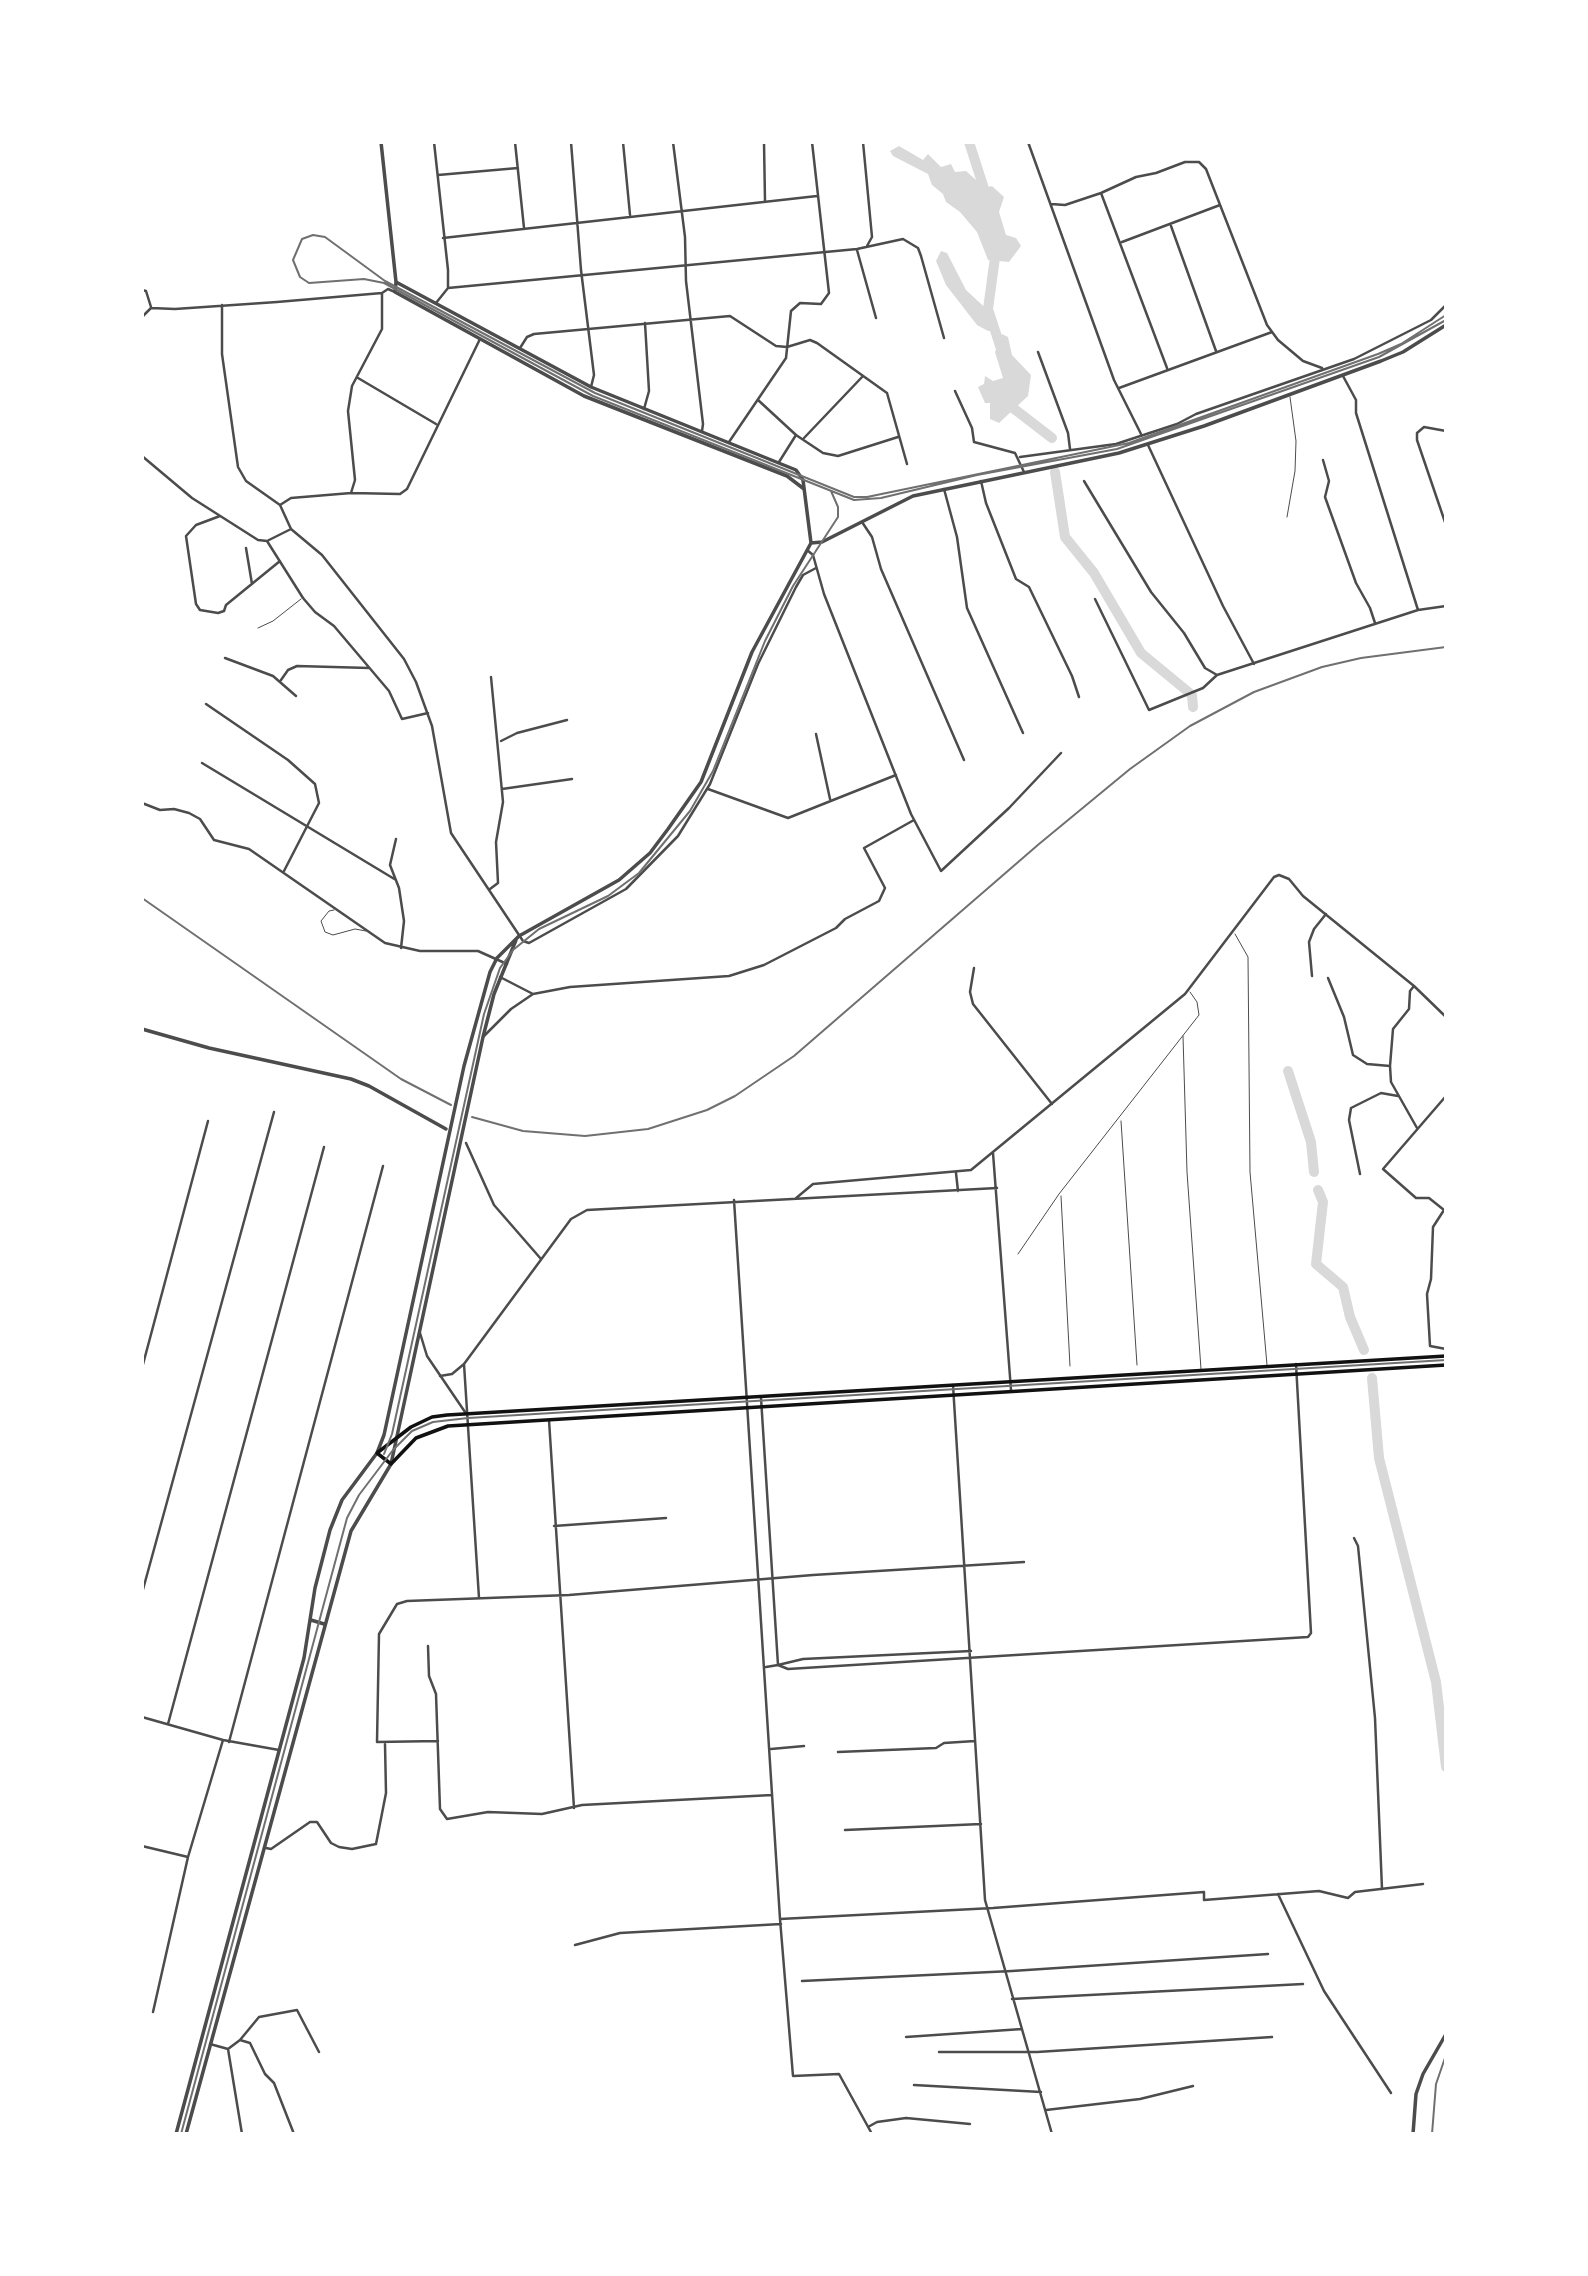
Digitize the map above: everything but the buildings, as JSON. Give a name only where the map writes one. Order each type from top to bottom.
[{"type":"main road","points":[[1446,1356],[467,1415],[421,1421],[377,1453],[391,1464],[425,1432],[468,1424],[1446,1365]]},
{"type":"street","points":[[381,142],[395,292]]},
{"type":"street","points":[[435,142],[448,288],[436,303]]},
{"type":"street","points":[[515,142],[524,228]]},
{"type":"street","points":[[570,142],[581,276],[594,375],[591,387]]},
{"type":"street","points":[[623,142],[630,217]]},
{"type":"street","points":[[673,142],[704,424],[702,432]]},
{"type":"street","points":[[764,142],[765,201]]},
{"type":"street","points":[[729,442],[786,358],[788,320],[795,305],[821,304],[827,299],[825,252],[812,142]]},
{"type":"street","points":[[863,142],[872,237],[867,246]]},
{"type":"street","points":[[1028,142],[1081,293],[1140,434]]},
{"type":"street","points":[[1051,204],[1065,205],[1136,177],[1185,162],[1199,162],[1206,169],[1255,297],[1272,332],[1303,361],[1322,368]]},
{"type":"street","points":[[438,175],[518,168]]},
{"type":"street","points":[[1101,193],[1167,368]]},
{"type":"street","points":[[443,238],[817,196]]},
{"type":"street","points":[[1121,242],[1171,226],[1220,205]]},
{"type":"street","points":[[1171,226],[1216,351]]},
{"type":"street","points":[[448,288],[857,249],[892,240],[912,243],[921,256],[944,338]]},
{"type":"street","points":[[857,249],[876,318]]},
{"type":"street","points":[[176,2134],[304,1658],[315,1588],[335,1514],[352,1484],[377,1453],[483,990],[497,958],[517,937],[619,880],[650,853],[668,829],[701,782],[752,652],[811,542],[801,475],[779,462],[591,387],[396,282]]},
{"type":"street","points":[[142,317],[151,308],[222,306],[382,293],[388,289],[584,396],[787,476],[804,489]]},
{"type":"street","points":[[142,290],[146,291],[151,308]]},
{"type":"street","points":[[351,493],[355,480],[348,411],[356,377],[382,329],[382,293]]},
{"type":"street","points":[[1020,457],[1116,444],[1177,424],[1322,368],[1354,359],[1431,320],[1446,304]]},
{"type":"street","points":[[222,306],[222,354],[238,467],[246,481],[280,505],[292,529],[322,555],[404,659],[429,713],[451,833],[490,888],[517,937],[530,943],[626,889],[678,836],[708,789],[758,664],[799,581],[816,568]]},
{"type":"street","points":[[519,348],[527,337],[534,334],[730,316],[776,346],[787,347],[810,341],[817,343],[879,386],[889,395],[907,464]]},
{"type":"street","points":[[644,409],[649,391],[645,323]]},
{"type":"street","points":[[811,542],[822,542],[900,500],[1148,444],[1343,376],[1403,352],[1446,325]]},
{"type":"street","points":[[1119,388],[1167,368],[1272,332]]},
{"type":"street","points":[[280,505],[291,498],[351,493],[400,494],[412,483],[436,424],[480,339]]},
{"type":"street","points":[[1038,352],[1068,433],[1070,449]]},
{"type":"street","points":[[804,438],[863,376]]},
{"type":"street","points":[[1343,376],[1356,400],[1356,414],[1418,610]]},
{"type":"street","points":[[356,377],[436,424]]},
{"type":"street","points":[[955,391],[974,442],[1015,453],[1020,457],[1024,472]]},
{"type":"street","points":[[758,400],[796,435],[823,453],[843,456],[865,445],[900,436]]},
{"type":"street","points":[[1446,431],[1430,426],[1417,433],[1419,449],[1446,525]]},
{"type":"street","points":[[779,462],[796,435]]},
{"type":"street","points":[[1148,444],[1223,606],[1254,664]]},
{"type":"street","points":[[142,456],[242,531],[267,541],[303,598],[315,612],[334,626],[388,691],[402,719],[429,713]]},
{"type":"street","points":[[1323,460],[1329,481],[1325,497],[1356,583],[1370,608],[1374,623]]},
{"type":"street","points":[[981,481],[986,503],[1016,579],[1029,587],[1072,676],[1079,697]]},
{"type":"street","points":[[1084,481],[1151,592],[1184,633],[1205,667],[1217,675]]},
{"type":"street","points":[[944,489],[957,537],[967,608],[1023,733]]},
{"type":"street","points":[[220,516],[196,525],[186,536],[196,604],[200,610],[218,613],[224,611],[226,605],[280,561]]},
{"type":"street","points":[[862,520],[872,537],[881,569],[964,760]]},
{"type":"street","points":[[267,541],[292,529]]},
{"type":"street","points":[[246,548],[252,584]]},
{"type":"street","points":[[807,551],[813,555],[914,820],[941,871],[1009,808],[1061,753]]},
{"type":"street","points":[[1095,598],[1149,710],[1203,688],[1217,675],[1374,623],[1418,610],[1446,606]]},
{"type":"street","points":[[225,658],[281,680],[296,696]]},
{"type":"street","points":[[281,680],[288,670],[297,666],[370,668]]},
{"type":"street","points":[[490,888],[498,883],[496,842],[503,802],[491,677]]},
{"type":"street","points":[[206,704],[308,775],[320,796],[308,827],[284,871]]},
{"type":"street","points":[[499,742],[517,733],[567,720]]},
{"type":"street","points":[[816,734],[830,800]]},
{"type":"street","points":[[202,763],[396,880]]},
{"type":"street","points":[[708,789],[788,818],[896,775]]},
{"type":"street","points":[[502,789],[572,779]]},
{"type":"street","points":[[142,803],[160,810],[174,809],[189,813],[200,819],[214,840],[249,849],[284,871],[366,932],[401,948],[478,951],[507,964]]},
{"type":"street","points":[[483,1037],[511,1009],[533,994],[550,989],[729,976],[788,954],[836,928],[883,896],[885,888],[864,848],[914,820]]},
{"type":"street","points":[[396,839],[390,865],[396,880],[404,921],[401,948]]},
{"type":"street","points":[[795,1199],[813,1184],[971,1170],[1188,990],[1274,877],[1289,879],[1326,915],[1414,986],[1446,1017]]},
{"type":"street","points":[[1312,976],[1309,942],[1326,915]]},
{"type":"street","points":[[186,2134],[324,1623],[356,1517],[391,1464],[483,1037],[500,977],[517,937]]},
{"type":"street","points":[[974,968],[970,992],[973,1003],[1052,1104]]},
{"type":"street","points":[[500,977],[533,994]]},
{"type":"street","points":[[1328,978],[1357,1060],[1390,1066]]},
{"type":"street","points":[[1414,986],[1410,991],[1409,1009],[1393,1029],[1390,1066],[1391,1082],[1417,1128]]},
{"type":"street","points":[[142,1029],[209,1048],[351,1079],[369,1086],[446,1129]]},
{"type":"street","points":[[1360,1174],[1349,1120],[1351,1108],[1381,1093],[1398,1096]]},
{"type":"street","points":[[1446,1096],[1383,1169],[1416,1198],[1429,1198],[1444,1210],[1433,1227],[1431,1279],[1427,1294],[1430,1346],[1446,1349]]},
{"type":"street","points":[[142,1593],[274,1112]]},
{"type":"street","points":[[142,1368],[208,1121]]},
{"type":"street","points":[[466,1143],[494,1205],[541,1259]]},
{"type":"street","points":[[168,1724],[324,1147]]},
{"type":"street","points":[[993,1153],[1011,1391]]},
{"type":"street","points":[[229,1742],[383,1166]]},
{"type":"street","points":[[956,1173],[958,1191]]},
{"type":"street","points":[[440,1376],[452,1374],[464,1364],[571,1219],[587,1210],[734,1200],[997,1188]]},
{"type":"street","points":[[734,1200],[749,1398],[780,1919],[793,2076],[839,2074],[872,2134]]},
{"type":"street","points":[[420,1333],[427,1356],[467,1415]]},
{"type":"street","points":[[464,1364],[480,1598]]},
{"type":"street","points":[[766,1664],[788,1669],[1308,1637],[1311,1633],[1296,1364]]},
{"type":"street","points":[[953,1385],[986,1908],[1052,2134]]},
{"type":"street","points":[[761,1398],[778,1665]]},
{"type":"street","points":[[549,1419],[574,1808]]},
{"type":"street","points":[[554,1526],[666,1518]]},
{"type":"street","points":[[1354,1538],[1359,1559],[1375,1718],[1382,1889]]},
{"type":"street","points":[[438,1741],[385,1744],[377,1742],[379,1634],[397,1604],[407,1601],[559,1595],[1024,1562]]},
{"type":"street","points":[[311,1620],[324,1623]]},
{"type":"street","points":[[428,1646],[429,1676],[436,1694],[440,1809],[443,1816],[455,1819],[488,1812],[536,1814],[582,1805],[773,1795]]},
{"type":"street","points":[[778,1665],[803,1659],[971,1651]]},
{"type":"street","points":[[142,1717],[229,1742],[279,1749]]},
{"type":"street","points":[[153,2012],[188,1857],[223,1740]]},
{"type":"street","points":[[838,1752],[936,1748],[944,1743],[975,1741]]},
{"type":"street","points":[[263,1847],[271,1849],[310,1822],[317,1822],[331,1843],[338,1847],[372,1847],[383,1819],[385,1744]]},
{"type":"street","points":[[771,1749],[804,1746]]},
{"type":"street","points":[[845,1830],[981,1824]]},
{"type":"street","points":[[142,1846],[188,1857]]},
{"type":"street","points":[[780,1919],[986,1908],[1204,1892],[1204,1900],[1320,1891],[1348,1898],[1355,1892],[1423,1884]]},
{"type":"street","points":[[1278,1894],[1324,1991],[1391,2094]]},
{"type":"street","points":[[575,1945],[620,1933],[781,1924]]},
{"type":"street","points":[[802,1981],[1268,1954]]},
{"type":"street","points":[[1012,1999],[1303,1984]]},
{"type":"street","points":[[228,2049],[240,2040],[259,2017],[297,2010],[319,2052]]},
{"type":"street","points":[[906,2037],[1022,2029]]},
{"type":"street","points":[[1413,2134],[1416,2094],[1423,2074],[1446,2034]]},
{"type":"street","points":[[939,2052],[1029,2052],[1272,2037]]},
{"type":"street","points":[[240,2040],[250,2043],[265,2074],[274,2083],[294,2134]]},
{"type":"street","points":[[210,2044],[228,2049]]},
{"type":"street","points":[[228,2049],[242,2134]]},
{"type":"street","points":[[914,2085],[1041,2092]]},
{"type":"street","points":[[1045,2110],[1140,2099],[1193,2087]]},
{"type":"street","points":[[868,2127],[877,2122],[906,2118],[970,2124]]},
{"type":"lane","points":[[1287,517],[1295,471],[1296,441],[1289,395]]},
{"type":"lane","points":[[258,628],[273,621],[303,598]]},
{"type":"lane","points":[[337,910],[324,915],[322,928],[325,932],[334,935],[355,929],[366,932]]},
{"type":"lane","points":[[1234,932],[1248,957],[1251,1172],[1267,1365]]},
{"type":"lane","points":[[1018,1254],[1059,1194],[1120,1119],[1200,1010],[1188,990]]},
{"type":"lane","points":[[1183,1036],[1187,1172],[1201,1369]]},
{"type":"lane","points":[[1120,1119],[1138,1364]]},
{"type":"lane","points":[[1059,1194],[1067,1279],[1070,1366]]},
{"type":"shaded area","points":[[899,146],[923,160],[928,154],[941,167],[951,164],[955,172],[966,171],[985,188],[992,186],[1004,197],[999,212],[1006,235],[1016,238],[1021,246],[1009,262],[988,260],[977,232],[960,212],[946,202],[943,194],[932,185],[928,174],[893,156],[890,151]]},
{"type":"shaded area","points":[[941,251],[947,253],[966,290],[993,315],[996,323],[994,330],[988,331],[977,325],[946,285],[936,261]]},
{"type":"shaded area","points":[[1002,334],[1008,337],[1012,355],[1031,375],[1028,396],[999,423],[990,419],[990,403],[985,403],[978,387],[984,384],[985,376],[993,381],[1003,378],[995,352]]},
{"type":"waterway","points":[[969,142],[988,201]]},
{"type":"waterway","points":[[996,250],[988,309],[1003,355]]},
{"type":"waterway","points":[[1013,396],[1013,408],[1052,438]]},
{"type":"waterway","points":[[1055,472],[1065,537],[1094,573],[1141,653],[1192,695],[1193,707]]},
{"type":"waterway","points":[[1288,1071],[1311,1142],[1314,1172]]},
{"type":"waterway","points":[[1318,1190],[1323,1202],[1316,1264],[1343,1287],[1350,1317],[1364,1350]]},
{"type":"waterway","points":[[1372,1378],[1379,1458],[1436,1682],[1446,1767]]},
{"type":"tram line","points":[[1446,315],[1401,344],[1378,354],[1129,443],[867,497],[854,497],[595,393],[385,281],[325,237],[313,235],[302,239],[293,260],[300,277],[309,283],[364,279],[384,283],[593,396],[854,500],[881,498],[977,475],[1117,449],[1379,357],[1446,320]]},
{"type":"tram line","points":[[384,1454],[392,1434],[484,1014],[500,968],[513,950],[539,929],[608,896],[639,873],[690,811],[713,771],[765,641],[793,586],[838,517],[838,507],[831,491]]},
{"type":"tram line","points":[[181,2134],[347,1518],[359,1495],[393,1450],[412,1431],[433,1422],[468,1418],[1446,1360]]},
{"type":"tram line","points":[[1432,2134],[1436,2084],[1446,2055]]},
{"type":"railway","points":[[472,1117],[523,1131],[585,1136],[648,1129],[707,1110],[735,1096],[794,1056],[1039,844],[1130,769],[1190,726],[1254,692],[1322,667],[1361,658],[1446,647]]},
{"type":"railway","points":[[142,898],[401,1079],[451,1105]]}]
